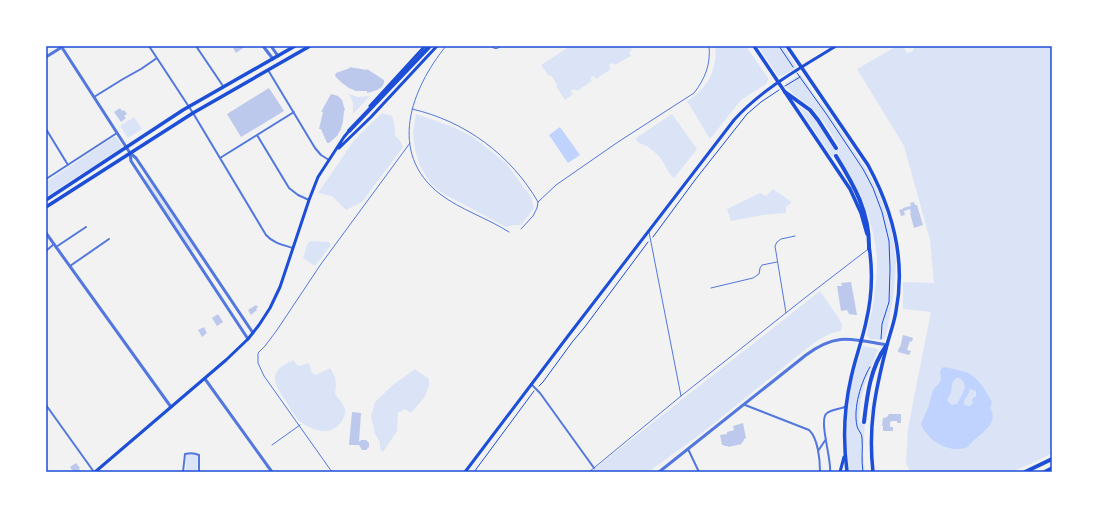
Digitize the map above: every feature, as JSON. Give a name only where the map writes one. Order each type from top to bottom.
[{"type":"highway","points":[[349,131],[430,46]]},
{"type":"highway","points":[[784,90],[810,110],[836,148]]},
{"type":"highway","points":[[836,156],[852,182],[862,205],[868,230],[869,249]]},
{"type":"highway","points":[[864,422],[866,400],[873,370],[887,346]]},
{"type":"highway","points":[[1025,472],[1052,459]]},
{"type":"main road","points":[[46,200],[189,107],[295,46]]},
{"type":"main road","points":[[46,206],[193,113],[310,46]]},
{"type":"main road","points":[[94,472],[205,379],[253,333],[265,317],[275,299],[318,177],[344,137],[425,46]]},
{"type":"main road","points":[[335,152],[371,117],[437,46]]},
{"type":"main road","points":[[754,46],[850,189],[866,230],[871,274],[870,295],[866,323],[851,377],[846,407],[846,472]]},
{"type":"main road","points":[[787,46],[868,165],[890,213],[897,247],[899,290],[895,320],[876,389],[872,415],[871,439],[873,472]]},
{"type":"main road","points":[[465,472],[734,120],[751,102],[779,82],[836,46]]},
{"type":"main road","points":[[840,472],[845,453]]},
{"type":"main road","points":[[1044,472],[1052,468]]},
{"type":"street","points":[[46,57],[62,46],[126,147],[136,158],[253,333]]},
{"type":"street","points":[[149,46],[193,113],[266,235],[275,242],[293,248]]},
{"type":"street","points":[[196,46],[223,87]]},
{"type":"street","points":[[263,46],[273,59]]},
{"type":"street","points":[[271,46],[278,56]]},
{"type":"street","points":[[94,97],[157,58]]},
{"type":"street","points":[[268,70],[315,148],[321,155],[329,160]]},
{"type":"street","points":[[220,158],[294,112]]},
{"type":"street","points":[[46,129],[68,165]]},
{"type":"street","points":[[46,179],[117,133]]},
{"type":"street","points":[[257,135],[289,188],[298,195],[309,200]]},
{"type":"street","points":[[130,153],[131,161],[248,339]]},
{"type":"street","points":[[143,179],[148,176]]},
{"type":"street","points":[[46,250],[86,228]]},
{"type":"street","points":[[46,232],[171,407]]},
{"type":"street","points":[[70,266],[109,239]]},
{"type":"street","points":[[192,254],[198,250]]},
{"type":"street","points":[[213,286],[219,282]]},
{"type":"street","points":[[230,312],[236,307]]},
{"type":"street","points":[[659,472],[816,347],[836,339],[861,341],[887,346]]},
{"type":"street","points":[[205,379],[272,472]]},
{"type":"street","points":[[531,384],[542,396],[594,468]]},
{"type":"street","points":[[46,404],[94,472]]},
{"type":"street","points":[[744,404],[808,429],[813,435],[818,451],[820,472]]},
{"type":"street","points":[[830,472],[830,461],[824,419],[825,414],[846,407]]},
{"type":"street","points":[[818,451],[826,439]]},
{"type":"street","points":[[688,449],[699,472]]},
{"type":"street","points":[[183,472],[185,454],[197,454],[199,455],[199,472]]},
{"type":"lane","points":[[446,46],[439,54],[427,74],[411,109],[408,130],[412,156],[426,180],[435,190],[469,212],[509,232]]},
{"type":"lane","points":[[491,46],[498,49],[501,46]]},
{"type":"lane","points":[[521,229],[533,216],[538,202],[562,181],[694,92],[701,84],[706,73],[709,61],[709,46]]},
{"type":"lane","points":[[411,109],[431,114],[467,130],[480,138],[518,173],[538,202]]},
{"type":"lane","points":[[332,472],[264,376],[258,363],[258,353],[277,330],[321,264],[410,143]]},
{"type":"lane","points":[[649,230],[681,396]]},
{"type":"lane","points":[[786,313],[775,246],[781,239],[795,236]]},
{"type":"lane","points":[[589,472],[681,396],[869,249]]},
{"type":"lane","points":[[711,288],[753,278],[759,274],[762,265],[778,262]]},
{"type":"lane","points":[[272,445],[300,426]]},
{"type":"path","points":[[779,46],[793,66]]},
{"type":"path","points":[[474,472],[695,180],[747,114],[761,102],[784,90],[800,78],[863,169],[873,188],[882,212],[889,242],[890,276],[889,302],[882,324],[880,344]]},
{"type":"path","points":[[862,472],[862,436],[858,428],[857,404],[862,382],[870,366]]},
{"type":"shaded area","points":[[570,46],[630,46],[632,50],[629,52],[631,56],[615,65],[613,63],[609,65],[611,69],[596,79],[594,76],[590,78],[592,81],[577,91],[574,89],[571,91],[573,94],[565,100],[551,75],[549,76],[541,65]]},
{"type":"shaded area","points":[[715,46],[746,46],[768,80],[766,84],[741,100],[710,139],[687,101],[700,91],[710,78],[715,63]]},
{"type":"shaded area","points":[[758,46],[783,46],[796,68],[782,76],[778,76]]},
{"type":"shaded area","points":[[897,46],[903,46],[907,53],[913,51],[915,46],[1052,46],[1052,453],[1011,472],[910,472],[906,463],[908,428],[931,312],[903,309],[903,282],[934,283],[930,240],[904,146],[857,69]]},
{"type":"shaded area","points":[[800,74],[827,110],[867,170],[881,198],[892,230],[896,263],[894,292],[885,338],[882,340],[870,339],[867,335],[873,306],[877,272],[875,240],[871,225],[860,196],[838,155],[832,157],[798,106],[810,114],[836,151],[840,147],[819,116],[786,87],[786,83]]},
{"type":"shaded area","points":[[349,94],[358,97],[370,96],[353,114],[353,103]]},
{"type":"shaded area","points":[[382,113],[392,116],[395,126],[395,136],[399,139],[403,147],[362,202],[346,210],[332,196],[318,193],[355,139]]},
{"type":"shaded area","points":[[416,114],[453,127],[473,137],[506,163],[531,197],[534,208],[521,225],[506,227],[444,194],[431,184],[420,166],[415,150],[413,132]]},
{"type":"shaded area","points":[[672,114],[697,149],[674,178],[669,173],[659,156],[647,146],[636,140],[636,138]]},
{"type":"shaded area","points":[[134,117],[142,129],[128,138],[120,126]]},
{"type":"shaded area","points":[[116,137],[122,145],[121,148],[46,197],[46,182]]},
{"type":"shaded area","points":[[148,179],[195,250],[192,251],[145,180]]},
{"type":"shaded area","points":[[773,189],[792,202],[786,207],[786,213],[763,215],[731,221],[727,209],[760,193],[766,196]]},
{"type":"shaded area","points":[[310,241],[329,242],[331,245],[315,266],[303,258],[307,245]]},
{"type":"shaded area","points":[[820,291],[838,317],[842,325],[841,331],[827,335],[818,340],[698,436],[648,472],[590,472]]},
{"type":"shaded area","points":[[863,346],[878,349],[861,399],[859,422],[865,423],[863,453],[865,472],[848,472],[847,428],[849,395]]},
{"type":"shaded area","points":[[293,360],[298,366],[309,363],[312,373],[316,375],[330,368],[332,371],[336,380],[335,393],[345,409],[345,415],[342,421],[334,429],[324,431],[313,429],[299,421],[279,390],[275,382],[276,374],[281,367]]},
{"type":"shaded area","points":[[415,369],[429,379],[429,386],[424,398],[411,413],[405,409],[398,413],[397,431],[383,452],[380,449],[380,442],[375,434],[371,417],[375,402],[394,384]]},
{"type":"shaded area","points":[[189,453],[198,455],[197,472],[186,472],[186,455]]},
{"type":"water","points":[[560,127],[580,155],[568,163],[549,135]]},
{"type":"water","points":[[944,367],[968,373],[982,386],[992,402],[990,408],[993,419],[988,428],[968,447],[961,449],[948,448],[934,441],[924,430],[921,424],[929,405],[933,390],[940,382],[940,371]],"holes":[[[956,378],[960,379],[964,383],[965,388],[957,404],[952,405],[947,401],[951,392],[952,383]],[[970,389],[976,391],[976,397],[974,397],[972,400],[973,403],[970,406],[965,405],[964,403]]]},
{"type":"building","points":[[236,46],[246,46],[236,53],[233,48]]},
{"type":"building","points":[[349,67],[367,69],[384,80],[382,87],[367,93],[367,91],[356,91],[349,88],[335,76],[336,73],[350,68]]},
{"type":"building","points":[[269,88],[284,111],[241,137],[227,114]]},
{"type":"building","points":[[331,94],[338,96],[342,100],[345,110],[341,129],[337,136],[327,143],[321,129],[319,129],[323,112],[321,112]]},
{"type":"building","points":[[120,108],[127,114],[124,116],[126,118],[121,122],[114,112]]},
{"type":"building","points":[[914,202],[915,205],[917,205],[923,225],[914,228],[910,209],[904,211],[905,215],[901,216],[899,210],[911,206],[910,203]]},
{"type":"building","points":[[851,282],[857,315],[849,314],[847,310],[841,311],[837,286],[842,286],[841,283]]},
{"type":"building","points":[[256,305],[258,307],[256,309],[257,310],[251,315],[248,310]]},
{"type":"building","points":[[218,314],[223,322],[217,326],[212,318]]},
{"type":"building","points":[[204,327],[207,333],[202,337],[198,330]]},
{"type":"building","points":[[903,335],[913,338],[912,342],[910,341],[907,350],[911,351],[909,355],[898,352]]},
{"type":"building","points":[[352,412],[361,413],[359,442],[361,440],[366,440],[369,443],[369,447],[366,450],[362,450],[359,445],[349,445]]},
{"type":"building","points":[[889,414],[901,414],[901,423],[892,421],[890,422],[890,427],[893,427],[893,431],[883,431],[883,418],[887,417]]},
{"type":"building","points":[[743,423],[746,438],[741,443],[742,444],[728,447],[722,445],[720,435],[727,434],[727,432],[734,430],[733,426]]},
{"type":"building","points":[[76,463],[81,472],[73,472],[70,467]]}]
